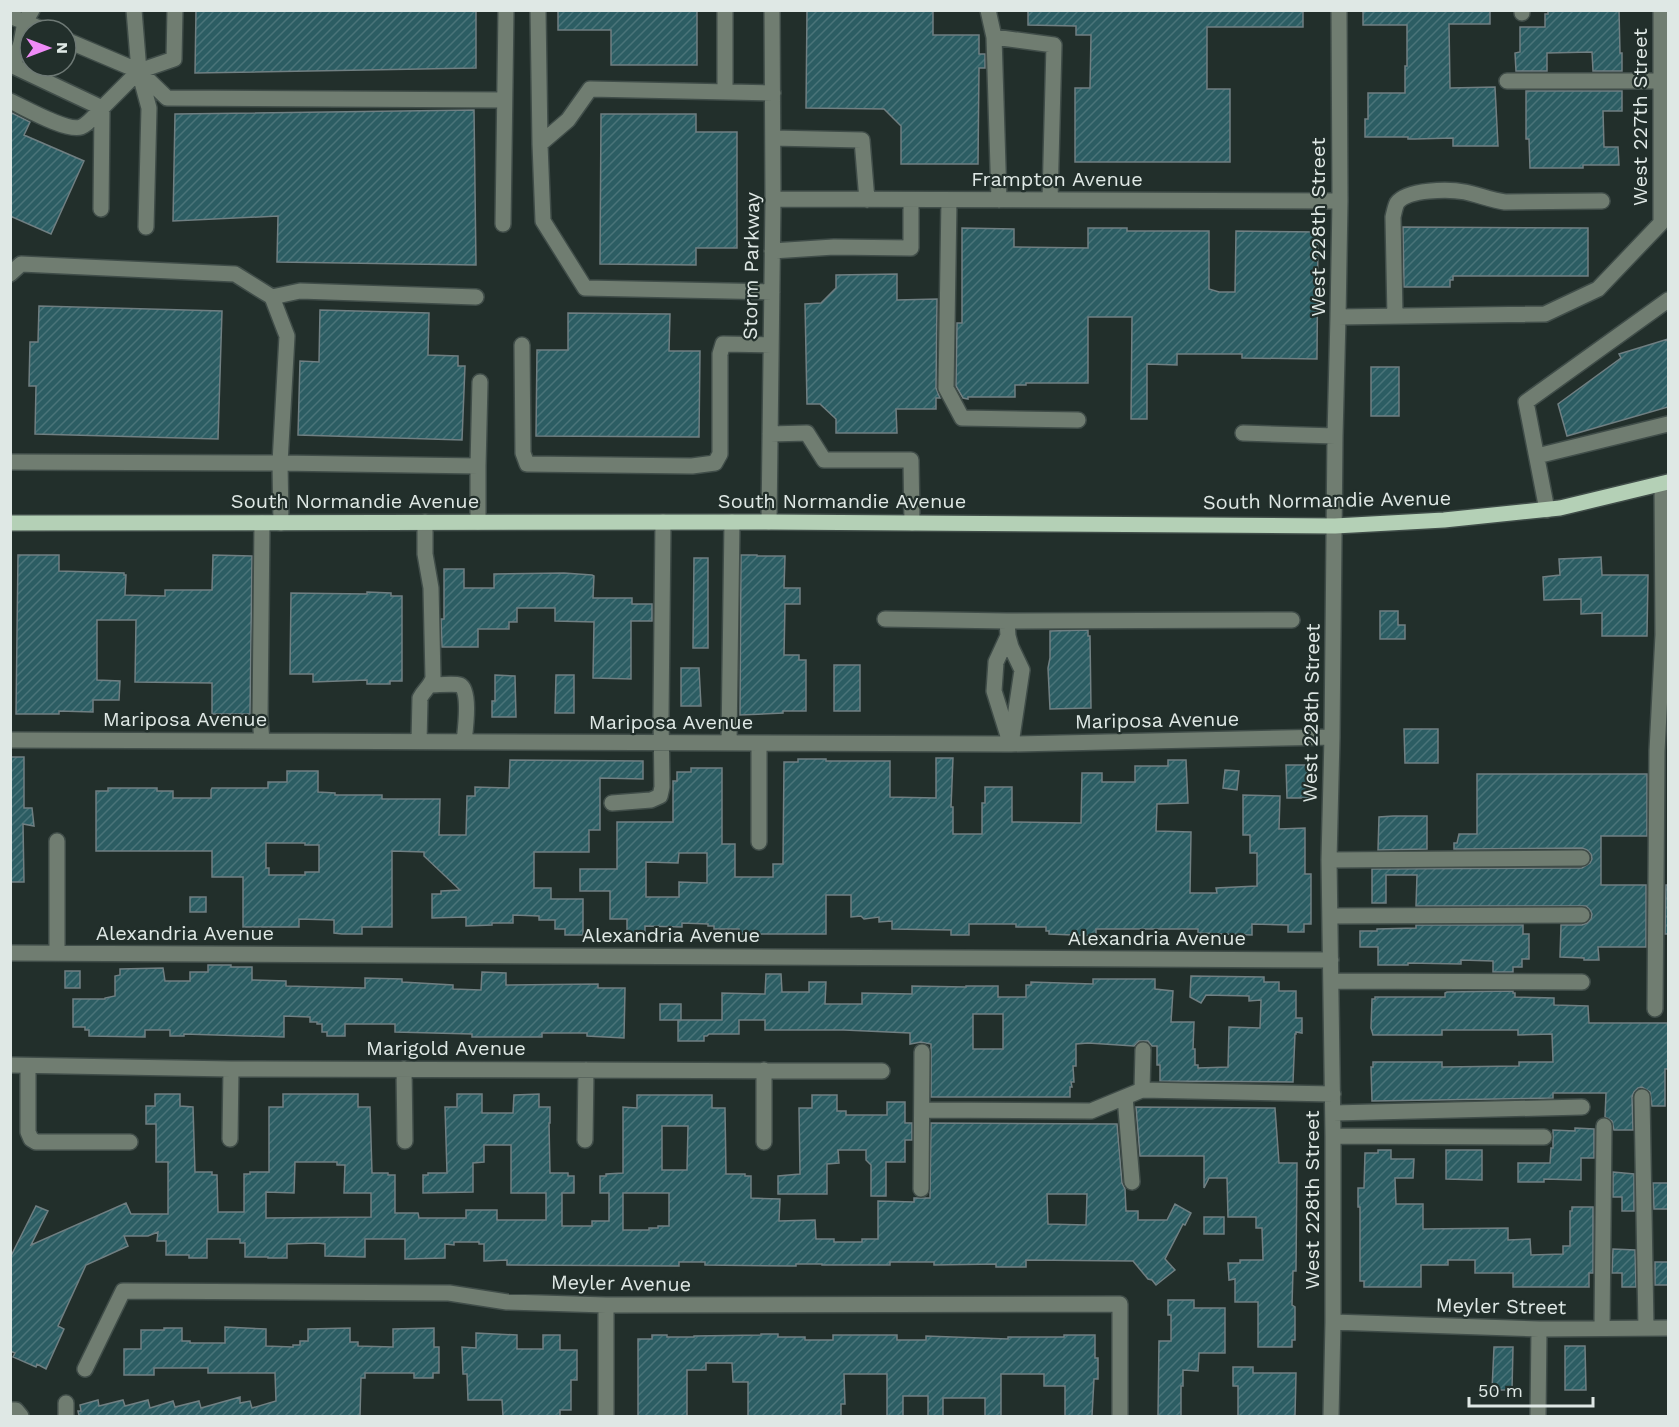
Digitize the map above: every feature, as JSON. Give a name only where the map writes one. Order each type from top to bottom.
[{"type":"main road","name":"South Normandie Avenue","points":[[10,523],[769,522],[1335,526],[1444,520],[1547,510],[1665,483]]},
{"type":"street","points":[[10,102],[78,129],[85,125],[139,71],[174,59],[175,10]]},
{"type":"street","points":[[503,224],[506,10]]},
{"type":"street","points":[[538,10],[543,221],[585,288],[772,292]]},
{"type":"street","points":[[725,10],[725,92]]},
{"type":"street","name":"Storm Parkway","points":[[769,522],[773,199],[772,10]]},
{"type":"street","points":[[988,10],[994,36],[999,200]]},
{"type":"street","name":"West 228th Street","points":[[1331,1416],[1334,1322],[1329,860],[1340,201],[1339,10]]},
{"type":"street","name":"West 227th Street","points":[[1661,10],[1663,214]]},
{"type":"street","points":[[130,12],[139,71],[149,108],[146,227]]},
{"type":"street","points":[[22,16],[21,43],[12,66],[102,108]]},
{"type":"street","points":[[994,36],[1054,45],[1050,200]]},
{"type":"street","points":[[78,45],[139,71],[167,98],[504,100]]},
{"type":"street","points":[[1507,81],[1661,81]]},
{"type":"street","points":[[540,144],[568,120],[591,89],[773,93]]},
{"type":"street","points":[[101,209],[102,108]]},
{"type":"street","points":[[773,138],[862,140],[867,200]]},
{"type":"street","points":[[1395,316],[1393,217],[1398,202],[1408,196],[1421,192],[1462,191],[1505,202],[1602,201]]},
{"type":"street","name":"Frampton Avenue","points":[[773,199],[1340,201]]},
{"type":"street","points":[[772,252],[834,247],[911,248],[911,200]]},
{"type":"street","points":[[950,200],[946,388],[962,418],[1078,420]]},
{"type":"street","points":[[1338,317],[1545,314],[1598,289],[1663,214]]},
{"type":"street","points":[[10,274],[21,264],[235,274],[272,297],[287,336],[280,463],[281,523]]},
{"type":"street","points":[[272,297],[300,291],[476,297]]},
{"type":"street","points":[[1547,510],[1526,402],[1668,300]]},
{"type":"street","points":[[522,345],[523,453],[527,464],[692,466],[715,463],[720,454],[720,354],[723,345],[771,345]]},
{"type":"street","points":[[478,522],[480,382]]},
{"type":"street","points":[[1537,456],[1668,424]]},
{"type":"street","points":[[770,434],[807,433],[824,460],[911,460],[912,523]]},
{"type":"street","points":[[1243,433],[1335,436]]},
{"type":"street","points":[[10,462],[478,466]]},
{"type":"street","points":[[1655,1009],[1657,751],[1663,635],[1665,483]]},
{"type":"street","points":[[419,742],[420,698],[431,685],[433,678],[431,588],[425,554],[425,522]]},
{"type":"street","points":[[612,802],[651,800],[660,796],[662,787],[663,522]]},
{"type":"street","points":[[729,743],[732,522]]},
{"type":"street","points":[[262,523],[260,718],[262,741]]},
{"type":"street","points":[[885,619],[1007,628],[1292,620]]},
{"type":"street","points":[[1007,628],[996,662],[994,690],[1011,744]]},
{"type":"street","points":[[1007,628],[1011,647],[1022,670],[1011,744]]},
{"type":"street","points":[[431,685],[460,685],[464,689],[466,698],[464,742]]},
{"type":"street","name":"Mariposa Avenue","points":[[10,740],[1011,744],[1332,737]]},
{"type":"street","points":[[759,743],[759,842]]},
{"type":"street","points":[[57,841],[57,953]]},
{"type":"street","points":[[1329,860],[1582,858]]},
{"type":"street","points":[[1330,916],[1582,915]]},
{"type":"street","name":"Alexandria Avenue","points":[[10,953],[1331,960]]},
{"type":"street","points":[[1331,981],[1582,982]]},
{"type":"street","points":[[1142,1090],[1143,1050]]},
{"type":"street","points":[[921,1189],[922,1052]]},
{"type":"street","name":"Marigold Avenue","points":[[10,1065],[231,1069],[882,1071]]},
{"type":"street","points":[[28,1066],[28,1132],[31,1139],[36,1142],[130,1142]]},
{"type":"street","points":[[230,1139],[231,1069]]},
{"type":"street","points":[[404,1069],[405,1141]]},
{"type":"street","points":[[585,1140],[586,1070]]},
{"type":"street","points":[[764,1070],[764,1142]]},
{"type":"street","points":[[922,1110],[1091,1112],[1142,1090],[1333,1094]]},
{"type":"street","points":[[1125,1097],[1132,1182]]},
{"type":"street","points":[[1642,1097],[1646,1328]]},
{"type":"street","points":[[1333,1113],[1582,1107]]},
{"type":"street","points":[[1602,1328],[1604,1126]]},
{"type":"street","points":[[1333,1136],[1544,1137]]},
{"type":"street","name":"Meyler Avenue","points":[[85,1369],[123,1291],[449,1293],[507,1302],[606,1305],[1119,1304],[1119,1416]]},
{"type":"street","points":[[606,1305],[606,1416]]},
{"type":"street","name":"Meyler Street","points":[[1334,1322],[1539,1329],[1668,1328]]},
{"type":"street","points":[[1538,1416],[1539,1329]]},
{"type":"street","points":[[10,1410],[16,1410],[21,1416]]},
{"type":"building","points":[[196,10],[476,10],[476,68],[195,73]]},
{"type":"building","points":[[558,10],[697,10],[697,65],[611,65],[611,30],[558,30]]},
{"type":"building","points":[[807,10],[933,10],[933,35],[979,35],[979,54],[985,54],[985,68],[979,68],[978,164],[901,164],[901,126],[884,109],[806,108]]},
{"type":"building","points":[[1028,10],[1303,10],[1303,27],[1207,27],[1207,89],[1230,89],[1230,162],[1075,162],[1075,88],[1090,88],[1091,35],[1076,35],[1076,26],[1028,25]]},
{"type":"building","points":[[1363,10],[1490,10],[1490,24],[1449,24],[1450,88],[1495,87],[1498,146],[1453,146],[1453,138],[1365,137],[1368,93],[1405,93],[1407,25],[1363,25]]},
{"type":"building","points":[[1548,10],[1619,10],[1622,71],[1593,71],[1592,52],[1547,53],[1547,71],[1516,71],[1515,53],[1520,52],[1520,27],[1545,27],[1545,14],[1548,14]]},
{"type":"building","points":[[1526,91],[1622,91],[1622,111],[1603,111],[1604,147],[1618,147],[1619,165],[1530,168],[1529,139],[1526,139]]},
{"type":"building","points":[[474,110],[476,265],[277,262],[278,216],[173,221],[175,114]]},
{"type":"building","points":[[10,112],[30,122],[24,135],[84,161],[51,234],[10,216]]},
{"type":"building","points":[[601,114],[696,114],[696,132],[737,132],[737,248],[696,248],[696,265],[600,264]]},
{"type":"building","points":[[1403,227],[1588,228],[1588,276],[1453,276],[1453,280],[1450,280],[1450,287],[1404,287]]},
{"type":"building","points":[[962,228],[1014,229],[1014,247],[1088,248],[1088,228],[1127,228],[1127,231],[1209,231],[1209,289],[1219,292],[1235,292],[1236,231],[1318,232],[1317,359],[1242,358],[1242,354],[1177,354],[1177,365],[1147,364],[1147,419],[1131,419],[1132,317],[1088,317],[1088,383],[1026,383],[1026,385],[1015,385],[1015,397],[963,398],[956,386],[957,323],[962,323]]},
{"type":"building","points":[[897,274],[897,300],[937,299],[936,388],[940,398],[936,398],[936,409],[896,409],[897,433],[836,433],[836,419],[820,404],[807,404],[805,304],[821,303],[836,288],[836,275]]},
{"type":"building","points":[[39,306],[222,311],[218,439],[35,434],[36,386],[29,386],[30,342],[38,342]]},
{"type":"building","points":[[320,310],[429,313],[428,355],[458,356],[458,366],[465,366],[462,440],[298,435],[300,361],[319,362]]},
{"type":"building","points":[[568,313],[670,314],[669,351],[700,351],[699,437],[536,436],[537,350],[568,350]]},
{"type":"building","points":[[1668,339],[1668,407],[1567,436],[1558,404],[1621,358],[1619,354]]},
{"type":"building","points":[[1371,367],[1399,367],[1399,416],[1371,416]]},
{"type":"building","points":[[18,555],[59,555],[59,571],[124,573],[126,575],[125,595],[165,596],[165,590],[212,590],[213,555],[252,556],[250,714],[212,714],[212,683],[135,682],[136,620],[97,620],[97,680],[120,681],[119,700],[93,700],[93,712],[59,711],[59,714],[16,714]]},
{"type":"building","points":[[741,555],[785,556],[784,588],[800,588],[800,604],[785,604],[784,655],[799,655],[799,660],[806,660],[806,711],[740,715]]},
{"type":"building","points":[[1601,557],[1602,575],[1648,575],[1647,636],[1602,636],[1602,613],[1581,614],[1581,599],[1544,600],[1543,577],[1560,575],[1559,559]]},
{"type":"building","points":[[694,558],[708,558],[708,648],[693,648]]},
{"type":"building","points":[[444,569],[464,569],[464,588],[494,588],[494,574],[592,575],[594,576],[593,598],[632,598],[632,604],[652,604],[652,621],[631,621],[631,679],[593,678],[594,622],[555,621],[555,608],[517,608],[517,622],[509,622],[509,629],[478,629],[478,647],[442,647]]},
{"type":"building","points":[[367,592],[402,596],[402,681],[390,681],[390,684],[367,684],[367,680],[313,682],[313,674],[290,674],[291,593],[367,594]]},
{"type":"building","points":[[1380,611],[1398,611],[1398,625],[1405,625],[1405,639],[1380,639]]},
{"type":"building","points":[[1088,630],[1091,708],[1050,709],[1048,668],[1050,631]]},
{"type":"building","points":[[834,665],[860,665],[860,711],[834,711]]},
{"type":"building","points":[[681,668],[699,668],[701,706],[681,706]]},
{"type":"building","points":[[495,675],[515,676],[516,717],[492,717],[492,701],[495,701]]},
{"type":"building","points":[[556,675],[574,675],[574,713],[555,713]]},
{"type":"building","points":[[1404,729],[1438,729],[1438,763],[1405,763]]},
{"type":"building","points":[[10,757],[24,757],[24,808],[32,808],[34,826],[23,824],[24,882],[10,882]]},
{"type":"building","points":[[936,758],[953,758],[951,807],[953,807],[953,834],[982,834],[982,803],[985,803],[985,787],[1012,787],[1012,822],[1081,823],[1082,773],[1102,773],[1102,782],[1135,782],[1135,766],[1168,766],[1168,760],[1186,760],[1188,803],[1157,804],[1156,831],[1191,832],[1190,893],[1217,893],[1216,888],[1257,886],[1257,853],[1250,853],[1250,835],[1243,835],[1243,795],[1280,796],[1279,829],[1305,828],[1305,874],[1311,874],[1311,924],[1304,924],[1304,932],[1288,932],[1288,925],[1252,924],[1252,935],[1198,933],[1198,929],[1096,929],[1096,936],[1049,934],[1046,927],[1016,927],[1016,924],[969,924],[969,935],[951,935],[951,930],[892,929],[892,921],[879,922],[879,917],[864,919],[861,916],[851,917],[851,895],[826,895],[826,934],[739,934],[739,929],[714,929],[714,926],[708,926],[708,924],[682,923],[682,927],[645,926],[645,934],[627,934],[627,919],[610,919],[610,891],[580,891],[580,869],[617,869],[617,822],[673,822],[673,781],[677,781],[677,772],[691,772],[691,768],[722,768],[722,844],[735,844],[735,877],[773,877],[773,864],[783,864],[784,762],[798,762],[798,759],[890,761],[890,797],[936,798]],"holes":[[[679,853],[707,853],[707,883],[679,882],[679,897],[646,897],[646,862],[678,863]]]},
{"type":"building","points":[[510,760],[643,761],[643,779],[600,778],[600,830],[589,830],[589,852],[534,852],[534,888],[551,888],[551,899],[583,899],[583,935],[565,935],[565,929],[555,929],[555,920],[539,920],[539,916],[513,915],[513,923],[466,926],[466,917],[432,918],[432,894],[460,890],[424,856],[424,852],[392,851],[392,927],[362,927],[362,934],[342,934],[334,933],[334,920],[299,919],[299,927],[243,927],[243,877],[212,877],[212,851],[96,851],[96,791],[108,791],[108,788],[157,788],[157,791],[173,791],[173,798],[211,798],[212,788],[268,788],[268,782],[287,782],[287,771],[318,771],[318,792],[335,793],[335,795],[382,795],[382,799],[440,799],[439,835],[466,835],[467,796],[475,796],[475,787],[509,788]],"holes":[[[266,843],[305,843],[305,845],[319,845],[319,872],[305,872],[305,875],[269,875],[269,868],[266,868]]]},
{"type":"building","points":[[1286,765],[1310,765],[1310,798],[1287,798]]},
{"type":"building","points":[[1225,770],[1239,771],[1237,790],[1223,788]]},
{"type":"building","points":[[1477,774],[1647,774],[1647,836],[1601,836],[1601,885],[1646,885],[1646,947],[1598,947],[1599,960],[1560,957],[1561,925],[1587,923],[1592,914],[1586,906],[1416,906],[1417,875],[1386,875],[1386,903],[1372,903],[1372,869],[1582,868],[1590,863],[1591,854],[1582,848],[1454,849],[1454,843],[1457,843],[1459,834],[1477,834]]},
{"type":"building","points":[[1427,816],[1427,849],[1378,850],[1379,817]]},
{"type":"building","points":[[1666,885],[1668,885],[1668,934],[1665,934]]},
{"type":"building","points":[[190,897],[206,897],[206,912],[190,912]]},
{"type":"building","points":[[1416,925],[1523,925],[1523,934],[1529,934],[1529,959],[1522,959],[1522,967],[1513,967],[1513,972],[1493,972],[1493,961],[1461,960],[1461,964],[1378,965],[1378,947],[1360,947],[1360,931],[1416,928]]},
{"type":"building","points":[[208,965],[252,967],[252,980],[286,981],[286,986],[365,988],[365,978],[402,979],[402,982],[453,985],[453,989],[481,990],[482,972],[506,973],[506,985],[598,984],[598,988],[625,988],[624,1038],[587,1036],[587,1033],[542,1033],[542,1037],[472,1037],[472,1034],[395,1032],[395,1024],[345,1024],[345,1036],[327,1036],[327,1032],[322,1032],[322,1024],[310,1022],[310,1017],[284,1016],[284,1037],[184,1034],[184,1036],[170,1036],[170,1030],[145,1030],[145,1037],[89,1036],[89,1030],[85,1030],[85,1027],[73,1027],[73,999],[105,999],[115,996],[115,976],[120,975],[120,969],[163,968],[165,981],[190,981],[190,972],[208,972]]},
{"type":"building","points":[[65,971],[80,971],[80,988],[65,988]]},
{"type":"building","points":[[766,974],[781,974],[782,992],[809,992],[809,982],[826,982],[825,1004],[862,1004],[862,993],[912,994],[912,986],[998,986],[998,997],[1026,997],[1026,985],[1031,985],[1031,982],[1093,984],[1093,979],[1155,979],[1155,989],[1173,991],[1171,1022],[1194,1022],[1195,1065],[1198,1065],[1198,1068],[1228,1067],[1229,1027],[1260,1028],[1261,1000],[1249,1001],[1249,996],[1206,995],[1201,1003],[1190,997],[1191,976],[1264,977],[1264,982],[1279,982],[1279,991],[1296,991],[1296,1018],[1302,1018],[1302,1033],[1296,1032],[1295,1034],[1293,1082],[1160,1081],[1157,1046],[1152,1046],[1148,1041],[1139,1041],[1134,1046],[1076,1044],[1076,1066],[1073,1066],[1074,1082],[1071,1082],[1070,1097],[931,1097],[931,1044],[921,1042],[910,1044],[910,1033],[765,1030],[765,1020],[739,1020],[739,1034],[709,1034],[704,1036],[704,1041],[678,1041],[678,1020],[722,1020],[722,993],[765,994]],"holes":[[[973,1014],[1003,1014],[1003,1049],[973,1049]]]},
{"type":"building","points":[[1513,991],[1515,997],[1554,998],[1554,1005],[1588,1006],[1589,1023],[1668,1023],[1665,1106],[1652,1106],[1650,1092],[1642,1087],[1638,1088],[1632,1097],[1633,1130],[1614,1130],[1612,1121],[1605,1117],[1606,1093],[1553,1093],[1553,1098],[1372,1101],[1371,1067],[1373,1067],[1373,1062],[1442,1062],[1442,1067],[1519,1066],[1519,1062],[1553,1062],[1552,1034],[1518,1035],[1518,1030],[1442,1030],[1442,1035],[1373,1035],[1371,1028],[1372,999],[1375,997],[1445,997],[1447,992]]},
{"type":"building","points":[[660,1004],[681,1004],[681,1020],[660,1020]]},
{"type":"building","points":[[155,1094],[180,1094],[180,1106],[193,1107],[195,1172],[212,1172],[212,1175],[217,1175],[218,1212],[244,1212],[244,1174],[269,1172],[269,1107],[283,1107],[283,1094],[358,1094],[358,1107],[370,1107],[372,1173],[395,1175],[395,1213],[418,1213],[419,1218],[466,1218],[466,1210],[497,1210],[497,1220],[546,1220],[546,1193],[511,1193],[511,1145],[484,1145],[484,1162],[473,1163],[473,1192],[423,1193],[423,1175],[447,1173],[445,1107],[457,1107],[457,1094],[482,1094],[482,1113],[513,1113],[514,1095],[539,1094],[539,1107],[550,1107],[550,1173],[568,1173],[568,1176],[574,1176],[574,1193],[562,1193],[562,1226],[592,1226],[592,1221],[609,1221],[609,1193],[600,1193],[600,1176],[623,1173],[623,1107],[637,1108],[637,1095],[712,1095],[712,1108],[725,1108],[726,1174],[751,1176],[751,1198],[780,1199],[779,1221],[815,1220],[816,1239],[834,1239],[834,1242],[862,1242],[862,1239],[878,1239],[878,1201],[914,1202],[914,1198],[930,1198],[931,1123],[1117,1124],[1126,1211],[1138,1211],[1138,1220],[1167,1220],[1175,1204],[1191,1213],[1165,1259],[1175,1270],[1156,1285],[1133,1261],[1026,1260],[1026,1267],[996,1267],[996,1264],[934,1265],[934,1262],[890,1262],[890,1265],[796,1264],[796,1266],[705,1265],[705,1262],[679,1262],[679,1266],[507,1265],[507,1260],[484,1261],[484,1244],[479,1244],[479,1242],[445,1244],[445,1258],[405,1259],[405,1239],[365,1239],[365,1257],[325,1256],[325,1244],[317,1243],[287,1244],[287,1258],[268,1258],[245,1257],[245,1243],[240,1243],[240,1239],[207,1239],[207,1258],[189,1258],[189,1255],[166,1255],[166,1241],[157,1241],[158,1232],[148,1236],[124,1236],[128,1246],[86,1265],[58,1326],[64,1329],[46,1369],[13,1357],[15,1353],[10,1351],[10,1258],[36,1206],[48,1211],[31,1245],[126,1203],[131,1214],[168,1214],[168,1162],[156,1162],[156,1124],[146,1124],[146,1106],[155,1106]],"holes":[[[662,1126],[688,1126],[687,1170],[662,1170]],[[295,1162],[337,1162],[337,1165],[345,1165],[344,1193],[371,1193],[371,1217],[266,1218],[266,1192],[294,1193]],[[623,1193],[669,1193],[669,1226],[658,1226],[658,1228],[649,1228],[649,1230],[623,1230]],[[1047,1194],[1087,1194],[1086,1225],[1048,1224]]]},
{"type":"building","points":[[812,1095],[837,1095],[837,1111],[846,1111],[846,1115],[887,1115],[887,1102],[905,1102],[905,1123],[912,1123],[912,1140],[905,1140],[905,1162],[886,1162],[886,1196],[871,1196],[871,1165],[866,1160],[866,1150],[838,1150],[839,1163],[827,1164],[827,1194],[778,1194],[778,1176],[800,1174],[799,1108],[812,1108]]},
{"type":"building","points":[[1136,1107],[1275,1108],[1279,1163],[1297,1163],[1296,1271],[1293,1271],[1292,1305],[1295,1307],[1295,1340],[1292,1340],[1292,1347],[1258,1347],[1258,1302],[1235,1302],[1235,1279],[1229,1280],[1228,1263],[1240,1263],[1240,1260],[1263,1260],[1262,1228],[1256,1228],[1256,1217],[1228,1217],[1227,1178],[1209,1178],[1204,1188],[1204,1156],[1140,1156]]},
{"type":"building","points":[[1575,1128],[1594,1129],[1594,1158],[1581,1158],[1581,1180],[1544,1179],[1544,1182],[1518,1182],[1518,1163],[1550,1163],[1553,1130],[1575,1131]]},
{"type":"building","points":[[1378,1150],[1391,1150],[1391,1159],[1414,1159],[1413,1178],[1395,1178],[1396,1204],[1423,1204],[1423,1229],[1508,1228],[1508,1240],[1530,1239],[1531,1255],[1563,1254],[1563,1246],[1570,1246],[1572,1207],[1593,1207],[1593,1273],[1589,1273],[1589,1287],[1513,1287],[1513,1273],[1475,1273],[1475,1260],[1448,1260],[1448,1265],[1421,1265],[1421,1287],[1364,1287],[1364,1281],[1360,1281],[1358,1188],[1364,1188],[1365,1153],[1378,1153]]},
{"type":"building","points":[[1446,1150],[1482,1150],[1482,1180],[1446,1179]]},
{"type":"building","points":[[1613,1172],[1634,1174],[1634,1211],[1622,1211],[1622,1197],[1613,1197]]},
{"type":"building","points":[[1653,1183],[1668,1183],[1668,1209],[1654,1209]]},
{"type":"building","points":[[1204,1217],[1224,1217],[1224,1234],[1204,1234]]},
{"type":"building","points":[[1613,1249],[1635,1250],[1636,1287],[1622,1287],[1622,1273],[1612,1273]]},
{"type":"building","points":[[1655,1262],[1668,1262],[1668,1285],[1655,1285]]},
{"type":"building","points":[[1168,1300],[1194,1300],[1194,1308],[1225,1308],[1225,1353],[1199,1353],[1198,1371],[1183,1370],[1181,1416],[1158,1416],[1159,1341],[1171,1341],[1171,1315],[1168,1315]]},
{"type":"building","points":[[225,1327],[266,1329],[266,1346],[293,1347],[293,1345],[300,1345],[300,1341],[308,1341],[308,1329],[350,1328],[350,1342],[358,1342],[358,1346],[393,1347],[393,1329],[434,1328],[434,1347],[439,1347],[439,1373],[433,1373],[433,1378],[414,1378],[414,1373],[365,1373],[365,1378],[361,1378],[360,1416],[79,1416],[80,1405],[98,1400],[99,1406],[123,1400],[125,1406],[148,1400],[150,1408],[173,1401],[175,1407],[199,1401],[201,1408],[240,1397],[240,1403],[250,1401],[252,1408],[276,1401],[275,1373],[208,1373],[208,1368],[154,1368],[154,1375],[124,1375],[124,1349],[141,1349],[141,1330],[182,1328],[182,1341],[225,1343]]},
{"type":"building","points":[[476,1333],[517,1335],[517,1349],[543,1349],[543,1335],[560,1335],[560,1350],[577,1350],[577,1380],[571,1380],[571,1410],[560,1410],[560,1416],[503,1416],[502,1400],[468,1400],[467,1374],[463,1374],[462,1347],[476,1348]]},
{"type":"building","points":[[778,1334],[778,1337],[805,1337],[805,1340],[833,1340],[833,1335],[897,1335],[897,1340],[926,1340],[926,1336],[1008,1339],[1008,1337],[1095,1335],[1098,1379],[1094,1379],[1092,1416],[1065,1416],[1065,1386],[1044,1386],[1044,1374],[1001,1374],[1001,1416],[985,1416],[985,1398],[943,1398],[943,1416],[928,1416],[928,1396],[903,1396],[903,1416],[887,1416],[887,1374],[844,1374],[845,1404],[841,1404],[841,1416],[748,1416],[748,1382],[733,1382],[732,1363],[706,1363],[706,1370],[687,1370],[687,1416],[638,1416],[638,1339],[652,1339],[652,1335],[694,1337]]},
{"type":"building","points":[[1565,1346],[1585,1346],[1586,1390],[1565,1390]]},
{"type":"building","points":[[1494,1347],[1513,1347],[1512,1390],[1492,1390]]},
{"type":"building","points":[[1233,1367],[1253,1367],[1253,1373],[1296,1373],[1295,1416],[1238,1416],[1238,1386],[1233,1386]]}]
